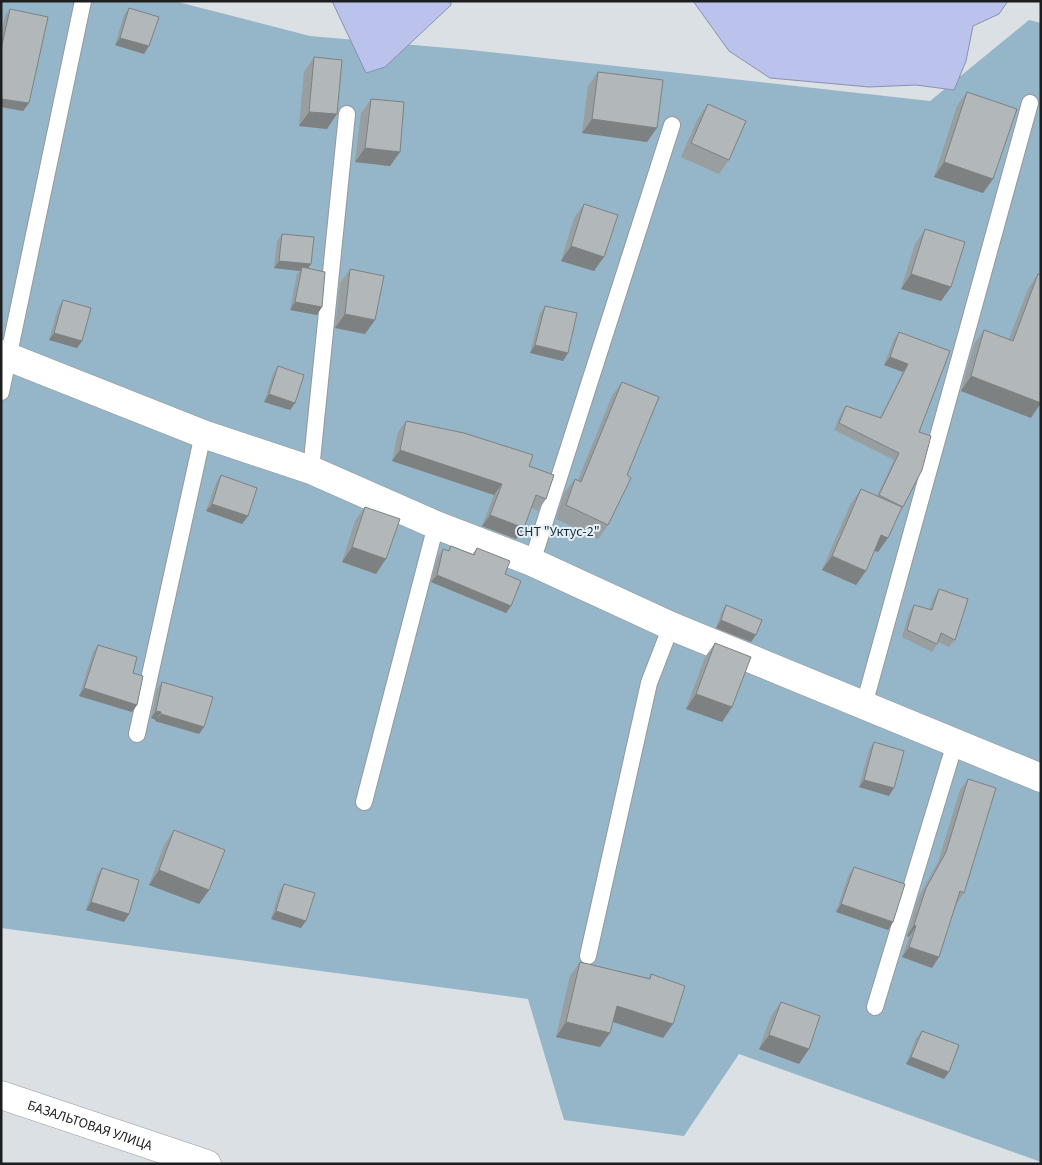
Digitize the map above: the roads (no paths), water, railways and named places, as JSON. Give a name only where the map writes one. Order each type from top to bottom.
[{"type":"street","points":[[5,355],[204,434],[311,470],[436,525],[532,562],[671,626],[1041,778]]},
{"type":"street","name":"БАЗАЛЬТОВАЯ УЛИЦА","points":[[3,1102],[207,1164]]},
{"type":"lane","points":[[1,392],[5,355],[83,1]]},
{"type":"lane","points":[[864,705],[1030,103]]},
{"type":"lane","points":[[311,470],[347,114]]},
{"type":"lane","points":[[532,562],[672,125]]},
{"type":"lane","points":[[137,734],[204,434]]},
{"type":"lane","points":[[364,802],[436,525]]},
{"type":"lane","points":[[588,956],[649,683],[671,626]]},
{"type":"lane","points":[[875,1007],[955,743]]},
{"type":"park label","name":"СНТ \"Уктус-2\"","points":[[558,531]]}]
